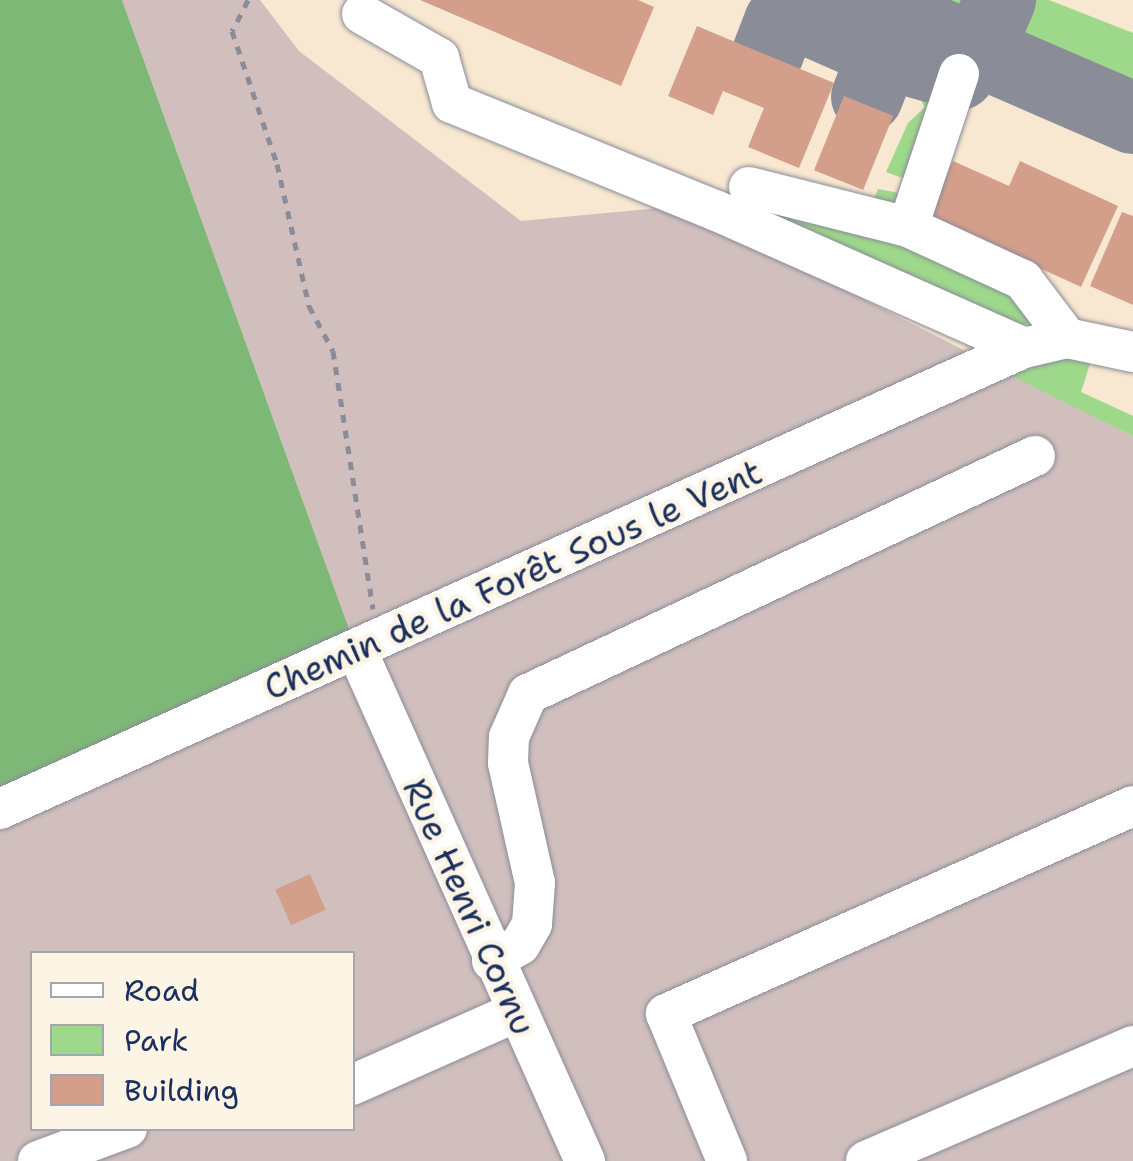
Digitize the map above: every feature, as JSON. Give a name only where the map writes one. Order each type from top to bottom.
[{"type":"street","points":[[362,14],[440,58],[452,103],[717,210],[1024,348]]},
{"type":"street","points":[[908,226],[959,74]]},
{"type":"street","points":[[749,187],[908,226],[1023,280],[1068,338],[1133,352]]},
{"type":"street","name":"Chemin de la Forêt Sous le Vent","points":[[0,809],[1024,348],[1068,338]]},
{"type":"street","points":[[492,961],[520,945],[532,924],[535,884],[508,763],[509,738],[528,694],[1035,456]]},
{"type":"street","name":"Rue Henri Cornu","points":[[368,646],[492,961],[585,1161]]},
{"type":"street","points":[[727,1161],[666,1014],[1133,806]]},
{"type":"street","points":[[355,1084],[514,1013]]},
{"type":"street","points":[[866,1161],[1133,1046]]},
{"type":"street","points":[[38,1161],[119,1131]]},
{"type":"path","points":[[248,0],[232,32],[277,164],[309,306],[333,352],[368,646]]},
{"type":"shaded area","points":[[122,0],[260,0],[299,51],[521,221],[680,206],[1133,436],[1133,1161],[0,1161],[0,826],[357,651]]},
{"type":"green space","points":[[0,0],[122,0],[357,651],[0,798]]},
{"type":"green space","points":[[884,0],[990,0],[973,40]]},
{"type":"green space","points":[[1011,0],[1049,0],[1133,33],[1133,111],[989,50]]},
{"type":"green space","points":[[932,77],[948,80],[900,209],[868,212],[878,189],[899,193],[905,179],[886,172],[908,123],[925,107],[916,92]]},
{"type":"green space","points":[[736,189],[861,227],[1023,292],[1044,318],[1001,332],[728,207]]},
{"type":"green space","points":[[1047,351],[1091,361],[1081,392],[1133,416],[1133,436],[1000,370]]},
{"type":"building","points":[[420,0],[638,0],[654,7],[621,86]]},
{"type":"building","points":[[697,26],[834,83],[799,168],[748,147],[764,108],[723,91],[713,115],[668,96]]},
{"type":"building","points":[[844,96],[893,116],[863,190],[814,170]]},
{"type":"building","points":[[953,161],[1009,186],[1020,161],[1118,206],[1081,287],[928,217]]},
{"type":"building","points":[[1122,212],[1133,216],[1133,305],[1090,286]]},
{"type":"building","points":[[310,874],[326,910],[291,925],[275,889]]},
{"type":"taxiway","points":[[861,0],[978,51],[1000,0]]},
{"type":"taxiway","points":[[768,53],[780,22],[800,16],[884,53]]},
{"type":"taxiway","points":[[867,97],[884,53],[959,74],[978,51],[1133,118]]}]
